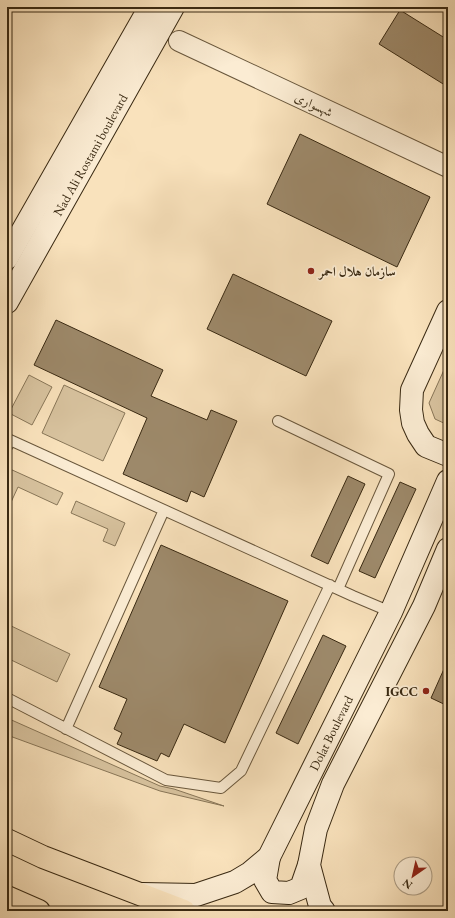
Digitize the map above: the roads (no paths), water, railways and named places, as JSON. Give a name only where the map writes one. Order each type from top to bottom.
[{"type":"highway","points":[[7,840],[43,857],[184,911]]},
{"type":"highway","points":[[7,897],[39,911]]},
{"type":"street","name":"Nad Ali Rostami boulevard","points":[[7,258],[150,7]]},
{"type":"street","name":"Nad Ali Rostami boulevard","points":[[7,302],[173,7]]},
{"type":"street","name":"شهسواری","points":[[179,41],[448,167]]},
{"type":"street","points":[[444,454],[426,446],[413,423],[411,410],[412,390],[448,311]]},
{"type":"street","name":"Dolat Boulevard","points":[[140,894],[196,895],[236,882],[250,873],[269,857],[391,612],[448,480],[444,454]]},
{"type":"street","name":"Dolat Boulevard","points":[[324,911],[320,906],[309,865],[316,829],[334,784],[424,606],[448,549]]},
{"type":"street","points":[[269,857],[265,880],[272,892],[289,894],[301,888],[309,865]]},
{"type":"lane","points":[[7,698],[166,780],[221,788],[241,771],[334,587],[388,474],[278,421]]},
{"type":"lane","points":[[7,447],[10,440],[391,612]]},
{"type":"lane","points":[[66,729],[164,510]]},
{"type":"place","name":"سازمان هلال احمر","points":[[311,271]]},
{"type":"place","name":"IGCC","points":[[426,691]]}]
